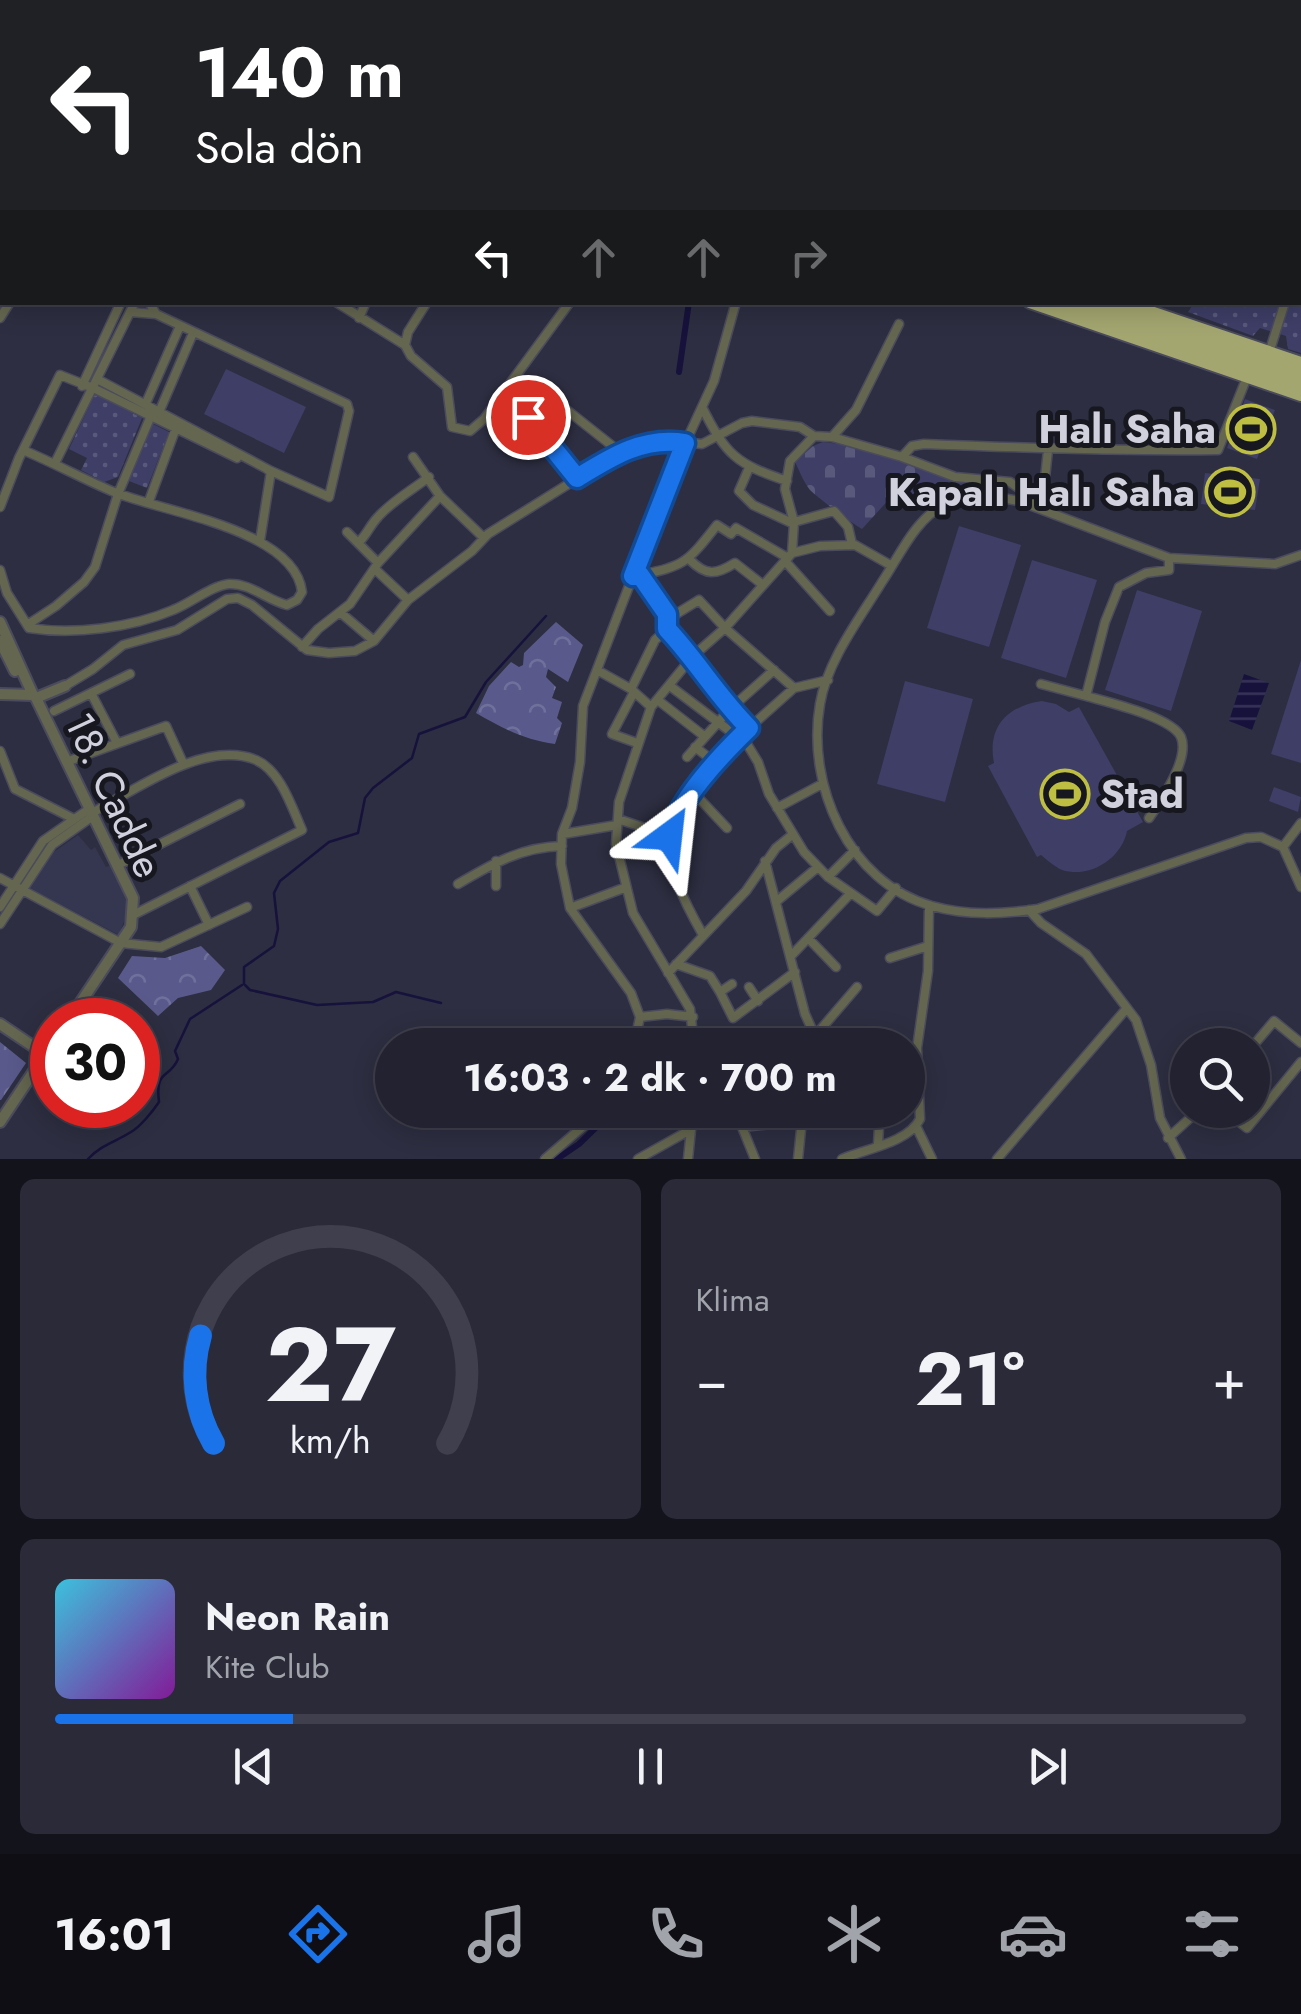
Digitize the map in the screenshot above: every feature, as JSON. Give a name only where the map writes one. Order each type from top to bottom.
[{"type":"highway","points":[[1039,305],[1301,395]]},
{"type":"highway","points":[[1067,305],[1301,385]]},
{"type":"highway","points":[[1100,305],[1301,374]]},
{"type":"highway","points":[[1130,305],[1301,364]]},
{"type":"street","points":[[82,386],[120,305]]},
{"type":"street","points":[[55,464],[134,305]]},
{"type":"street","points":[[151,305],[156,314]]},
{"type":"street","points":[[340,305],[404,345],[411,356],[448,387],[452,426],[470,431],[484,419],[568,305]]},
{"type":"street","points":[[359,318],[365,305]]},
{"type":"street","points":[[404,345],[426,305]]},
{"type":"street","points":[[638,1028],[640,1017],[631,993],[570,908],[561,864],[562,834],[572,808],[580,762],[583,706],[685,443],[714,381],[735,305]]},
{"type":"street","points":[[1269,352],[1284,305]]},
{"type":"street","points":[[0,507],[60,375],[82,386],[95,383],[328,497],[349,411],[346,404],[156,314],[130,312]]},
{"type":"street","points":[[832,437],[856,410],[899,324]]},
{"type":"street","points":[[27,625],[56,606],[95,567],[180,326]]},
{"type":"street","points":[[153,410],[194,333]]},
{"type":"street","points":[[95,357],[106,362]]},
{"type":"street","points":[[902,456],[912,446],[924,444],[1013,444],[1048,450],[1218,450],[1247,378]]},
{"type":"street","points":[[95,383],[153,410]]},
{"type":"street","points":[[534,384],[620,452]]},
{"type":"street","points":[[702,407],[717,438],[749,468],[786,482]]},
{"type":"street","points":[[528,417],[577,478]]},
{"type":"street","points":[[0,694],[31,696],[65,686],[93,670],[123,644],[177,630],[227,599],[238,598],[252,605],[302,647],[316,652],[345,653],[374,642],[408,600],[484,538],[620,452],[644,445],[702,444],[752,421],[800,427],[814,436],[832,437],[902,456],[956,477],[1010,482],[1035,503],[1096,533],[1170,558],[1301,564]]},
{"type":"street","points":[[148,501],[177,425]]},
{"type":"street","points":[[789,557],[794,523],[785,488],[790,461],[814,436]]},
{"type":"street","points":[[0,570],[7,592],[27,625],[53,632],[126,623],[166,613],[221,586],[251,588],[286,605],[297,600],[302,592],[298,577],[286,561],[260,541],[118,494],[23,450]]},
{"type":"street","points":[[1035,503],[1045,478],[1048,450]]},
{"type":"street","points":[[412,457],[440,496],[484,538]]},
{"type":"street","points":[[749,468],[739,491],[753,505],[794,523],[834,511],[848,526],[852,544]]},
{"type":"street","points":[[260,541],[271,472]]},
{"type":"street","points":[[358,543],[393,503],[430,477]]},
{"type":"street","points":[[302,647],[318,629],[341,613],[440,496]]},
{"type":"street","points":[[1035,503],[995,496],[944,506],[912,534],[834,664],[820,701],[817,737],[822,784],[842,832],[883,880],[929,905],[1002,914],[1029,910],[1246,838],[1261,837],[1283,846],[1301,888]]},
{"type":"street","points":[[636,576],[690,560],[717,525],[732,534],[736,528],[789,557],[830,612]]},
{"type":"street","points":[[347,532],[408,600]]},
{"type":"street","points":[[693,1028],[693,1017],[632,913],[624,888],[616,844],[619,802],[637,743],[655,704],[693,656],[725,628],[789,557],[820,546],[852,544],[892,566]]},
{"type":"street","points":[[1285,562],[1301,554]]},
{"type":"street","points":[[1086,696],[1105,622],[1119,587],[1146,574],[1169,570],[1170,558]]},
{"type":"street","points":[[690,560],[711,574],[735,564],[763,584]]},
{"type":"street","points":[[636,576],[730,709],[749,728]]},
{"type":"street","points":[[637,743],[612,734],[648,650],[668,624],[699,600],[794,688]]},
{"type":"street","points":[[341,613],[374,642]]},
{"type":"street","name":"18. Cadde","points":[[0,622],[31,696]]},
{"type":"street","name":"18. Cadde","points":[[0,640],[66,762],[132,898],[130,927],[84,998]]},
{"type":"street","points":[[597,670],[704,736]]},
{"type":"street","points":[[687,756],[730,709],[774,670]]},
{"type":"street","points":[[54,712],[130,674]]},
{"type":"street","points":[[703,936],[672,861],[669,836],[716,762],[749,728],[802,683],[828,680]]},
{"type":"street","points":[[1042,684],[1170,725],[1181,737],[1182,751],[1170,790],[1149,818]]},
{"type":"street","points":[[670,686],[739,738],[758,762],[792,835],[828,877],[877,911],[896,888]]},
{"type":"street","points":[[91,693],[117,744]]},
{"type":"street","points":[[66,762],[166,726],[183,763]]},
{"type":"street","points":[[695,748],[716,762]]},
{"type":"street","points":[[0,752],[14,789],[74,819]]},
{"type":"street","points":[[0,907],[52,845],[92,813],[183,763],[227,756],[258,760],[282,786],[302,830],[133,915]]},
{"type":"street","points":[[777,808],[822,784]]},
{"type":"street","points":[[694,792],[727,828]]},
{"type":"street","points":[[118,865],[240,804]]},
{"type":"street","points":[[0,924],[43,841],[74,819],[92,813]]},
{"type":"street","points":[[562,834],[618,822],[669,836]]},
{"type":"street","points":[[1283,846],[1301,824]]},
{"type":"street","points":[[668,973],[746,892],[765,861],[792,835]]},
{"type":"street","points":[[458,884],[496,861],[542,846],[562,846]]},
{"type":"street","points":[[828,877],[855,850]]},
{"type":"street","points":[[496,861],[496,886]]},
{"type":"street","points":[[765,861],[811,1028]]},
{"type":"street","points":[[776,901],[818,866]]},
{"type":"street","points":[[0,878],[121,943],[161,947],[247,907]]},
{"type":"street","points":[[190,886],[209,925]]},
{"type":"street","points":[[570,908],[624,888]]},
{"type":"street","points":[[791,956],[850,894]]},
{"type":"street","points":[[920,1028],[928,971],[929,905]]},
{"type":"street","points":[[1029,910],[1040,923],[1086,954],[1127,1008],[1145,1040],[1160,1118],[1181,1159]]},
{"type":"street","points":[[808,938],[836,966]]},
{"type":"street","points":[[890,958],[928,946]]},
{"type":"street","points":[[676,964],[710,976],[733,1018],[795,972]]},
{"type":"street","points":[[720,992],[732,984]]},
{"type":"street","points":[[748,987],[758,1001]]},
{"type":"street","points":[[824,1028],[857,987]]},
{"type":"street","points":[[996,1159],[1127,1008]]},
{"type":"street","points":[[640,1017],[693,1017]]},
{"type":"street","points":[[1268,1028],[1274,1021],[1301,1044]]},
{"type":"street","points":[[0,1024],[30,1040]]},
{"type":"street","points":[[1270,1100],[1301,1062]]},
{"type":"street","points":[[0,1122],[30,1078]]},
{"type":"street","points":[[545,1159],[581,1128]]},
{"type":"street","points":[[742,1128],[754,1159]]},
{"type":"street","points":[[798,1159],[801,1128]]},
{"type":"street","points":[[878,1144],[879,1128]]},
{"type":"street","points":[[842,1159],[867,1154],[878,1144],[912,1128]]},
{"type":"street","points":[[917,1128],[932,1159]]},
{"type":"street","points":[[1168,1138],[1179,1128]]},
{"type":"street","points":[[638,1159],[690,1130]]},
{"type":"street","points":[[688,1159],[690,1130]]},
{"type":"shaded area","points":[[1244,674],[1269,683],[1252,730],[1229,721]]},
{"type":"shaded area","points":[[78,835],[91,850],[95,847],[106,867],[111,865],[126,897],[127,913],[119,935],[27,887],[52,853]]},
{"type":"green space","points":[[1193,305],[1301,305],[1301,353],[1288,349],[1286,336],[1260,328],[1253,336],[1188,312]]},
{"type":"green space","points":[[226,369],[306,407],[284,453],[204,414]]},
{"type":"green space","points":[[95,394],[142,418],[118,477],[104,482],[81,470],[87,458],[69,449]]},
{"type":"green space","name":"Halı Saha","points":[[1245,399],[1275,410],[1257,459],[1227,448]]},
{"type":"green space","points":[[153,424],[169,432],[147,488],[129,481]]},
{"type":"green space","points":[[823,442],[846,445],[975,483],[974,491],[929,505],[907,494],[893,495],[862,529],[810,490],[795,462]]},
{"type":"green space","name":"Kapalı Halı Saha","points":[[1205,473],[1260,479],[1255,510],[1201,504]]},
{"type":"green space","points":[[959,526],[1021,545],[989,647],[927,628]]},
{"type":"green space","name":"Stad","points":[[1032,560],[1097,580],[1066,678],[1001,658]]},
{"type":"green space","points":[[1137,590],[1202,611],[1171,711],[1105,690]]},
{"type":"green space","points":[[556,622],[583,645],[568,682],[548,669],[546,677],[556,687],[552,698],[562,702],[557,718],[562,723],[555,744],[514,733],[476,713],[489,686],[511,662],[523,665],[524,653]]},
{"type":"green space","points":[[1301,660],[1301,763],[1271,754]]},
{"type":"green space","points":[[905,681],[973,699],[945,802],[877,784]]},
{"type":"green space","name":"Stad","points":[[1042,701],[1069,712],[1079,707],[1143,822],[1127,831],[1119,850],[1094,869],[1062,870],[1041,855],[1037,857],[988,766],[994,763],[994,739],[1002,720],[1019,708]]},
{"type":"green space","points":[[1274,787],[1301,797],[1298,812],[1269,801]]},
{"type":"green space","points":[[201,946],[225,970],[211,990],[178,998],[160,1014],[160,998],[139,998],[118,978],[132,956],[165,958]]},
{"type":"green space","points":[[0,1042],[26,1063],[1,1100],[0,1100]]},
{"type":"waterway","points":[[679,372],[689,305]]},
{"type":"waterway","points":[[244,984],[244,967],[274,946],[278,929],[274,893],[280,881],[329,842],[358,833],[365,798],[412,758],[419,734],[465,717],[486,682],[546,616]]},
{"type":"waterway","points":[[88,1159],[135,1130],[159,1102],[159,1084],[178,1059],[175,1051],[190,1019],[242,985]]},
{"type":"waterway","points":[[245,985],[250,990],[317,1005],[373,1002],[396,992],[441,1003]]},
{"type":"waterway","points":[[557,1159],[595,1128]]},
{"type":"place","name":"Halı Saha","points":[[1251,429]]},
{"type":"place","name":"Kapalı Halı Saha","points":[[1230,492]]},
{"type":"place","name":"Stad","points":[[1065,794]]},
{"type":"route","points":[[528,417],[577,478],[628,448],[685,443],[633,576],[640,575],[667,614],[667,629],[749,728],[716,762],[681,810],[669,836]]}]
